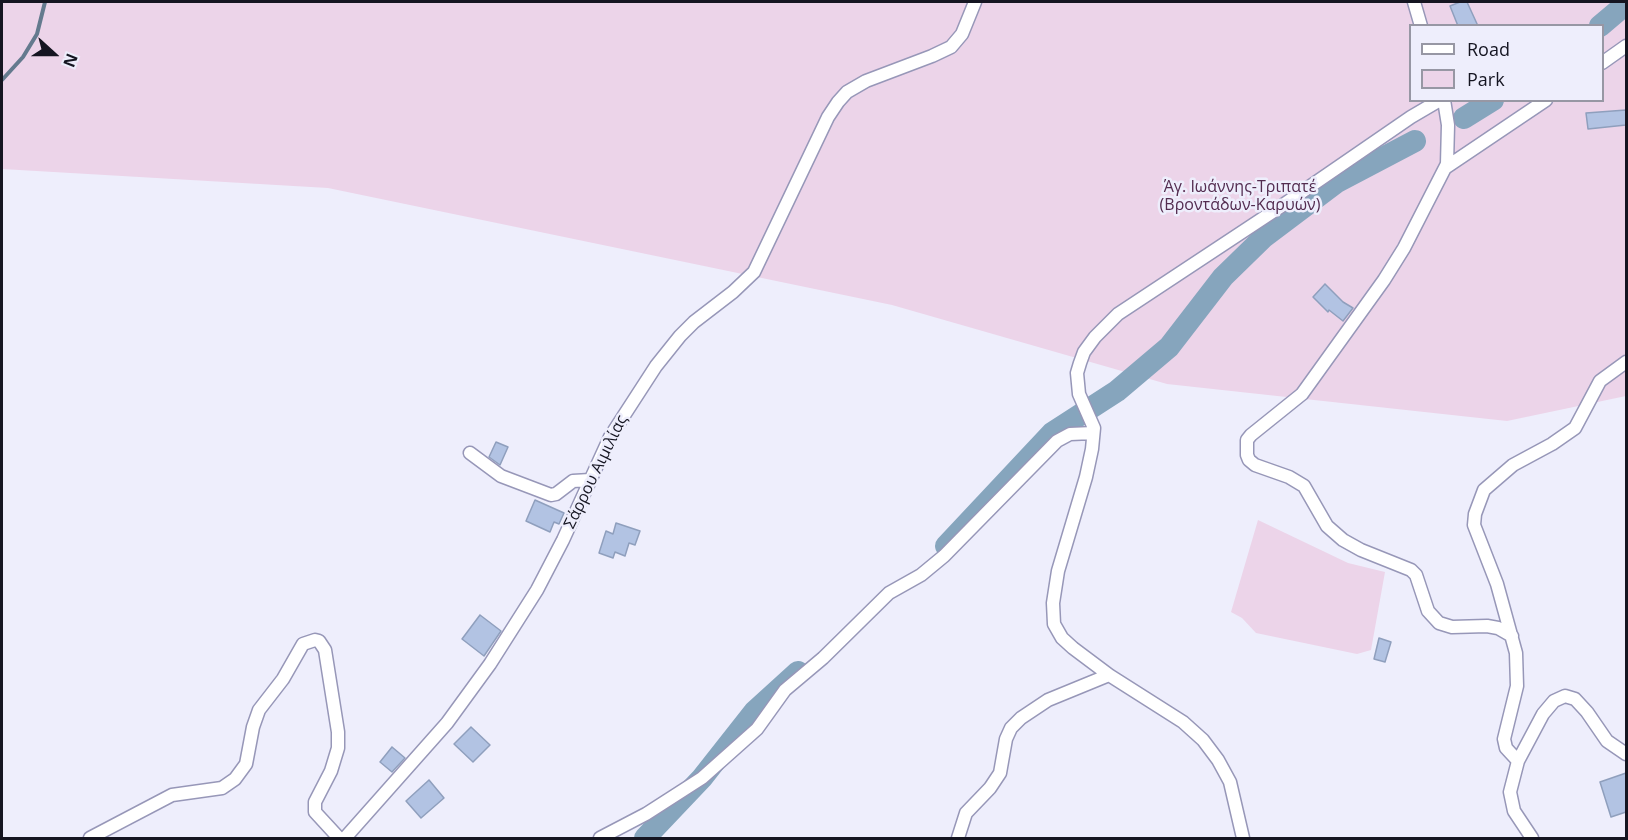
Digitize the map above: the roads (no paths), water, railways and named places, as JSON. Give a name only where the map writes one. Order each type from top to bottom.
[{"type":"street","name":"Σάρρου Αιμιλίας","points":[[345,838],[447,723],[490,664],[537,590],[563,540],[609,437],[632,400],[669,349],[694,322],[733,292],[754,272],[828,117],[842,96],[866,81],[951,47],[962,34],[975,2]]},
{"type":"street","points":[[1414,2],[1420,24]]},
{"type":"street","points":[[1604,62],[1626,46]]},
{"type":"street","points":[[1447,162],[1542,102]]},
{"type":"street","points":[[1244,838],[1230,782],[1218,760],[1203,740],[1183,722],[1109,675],[1062,638],[1057,631],[1052,612],[1060,558],[1086,477],[1093,427],[1079,394],[1077,373],[1082,357],[1095,337],[1118,314],[1411,117],[1444,104],[1447,162],[1404,249],[1302,394],[1247,440],[1246,455],[1255,465],[1289,477],[1304,486],[1322,519],[1342,540],[1411,570],[1416,575],[1428,611],[1439,622],[1452,627],[1487,626],[1497,628],[1512,636]]},
{"type":"street","points":[[1518,761],[1504,744],[1517,686],[1517,659],[1497,584],[1474,525],[1475,514],[1484,490],[1513,465],[1575,429],[1600,381],[1626,362]]},
{"type":"street","points":[[600,838],[646,814],[702,778],[758,729],[785,690],[823,658],[889,593],[921,574],[944,556],[1057,441],[1070,434],[1093,427]]},
{"type":"street","points":[[470,453],[501,476],[550,495],[556,494],[573,481],[590,480]]},
{"type":"street","points":[[90,838],[172,795],[222,788],[235,779],[246,764],[253,727],[259,710],[283,679],[303,644],[315,640],[319,641],[325,650],[338,732],[338,748],[332,771],[315,801],[315,812],[339,838]]},
{"type":"street","points":[[958,838],[966,813],[990,788],[1000,773],[1006,739],[1011,728],[1021,718],[1048,700],[1109,675]]},
{"type":"street","points":[[1532,838],[1514,811],[1510,792],[1518,761],[1554,700],[1565,696],[1575,699],[1587,712],[1606,741],[1626,754]]},
{"type":"waterway","points":[[2,80],[23,57],[37,34],[45,2]]},
{"type":"waterway","points":[[1602,24],[1626,4]]},
{"type":"waterway","points":[[1464,118],[1490,102]]},
{"type":"waterway","points":[[946,546],[1052,433],[1117,391],[1169,347],[1223,277],[1264,237],[1337,182],[1415,141]]},
{"type":"waterway","points":[[645,838],[702,778],[754,712],[798,672]]},
{"type":"park label","name":"Άγ. Ιωάννης-Τριπατέ (Βροντάδων-Καρυών)","points":[[1240,196]]}]
